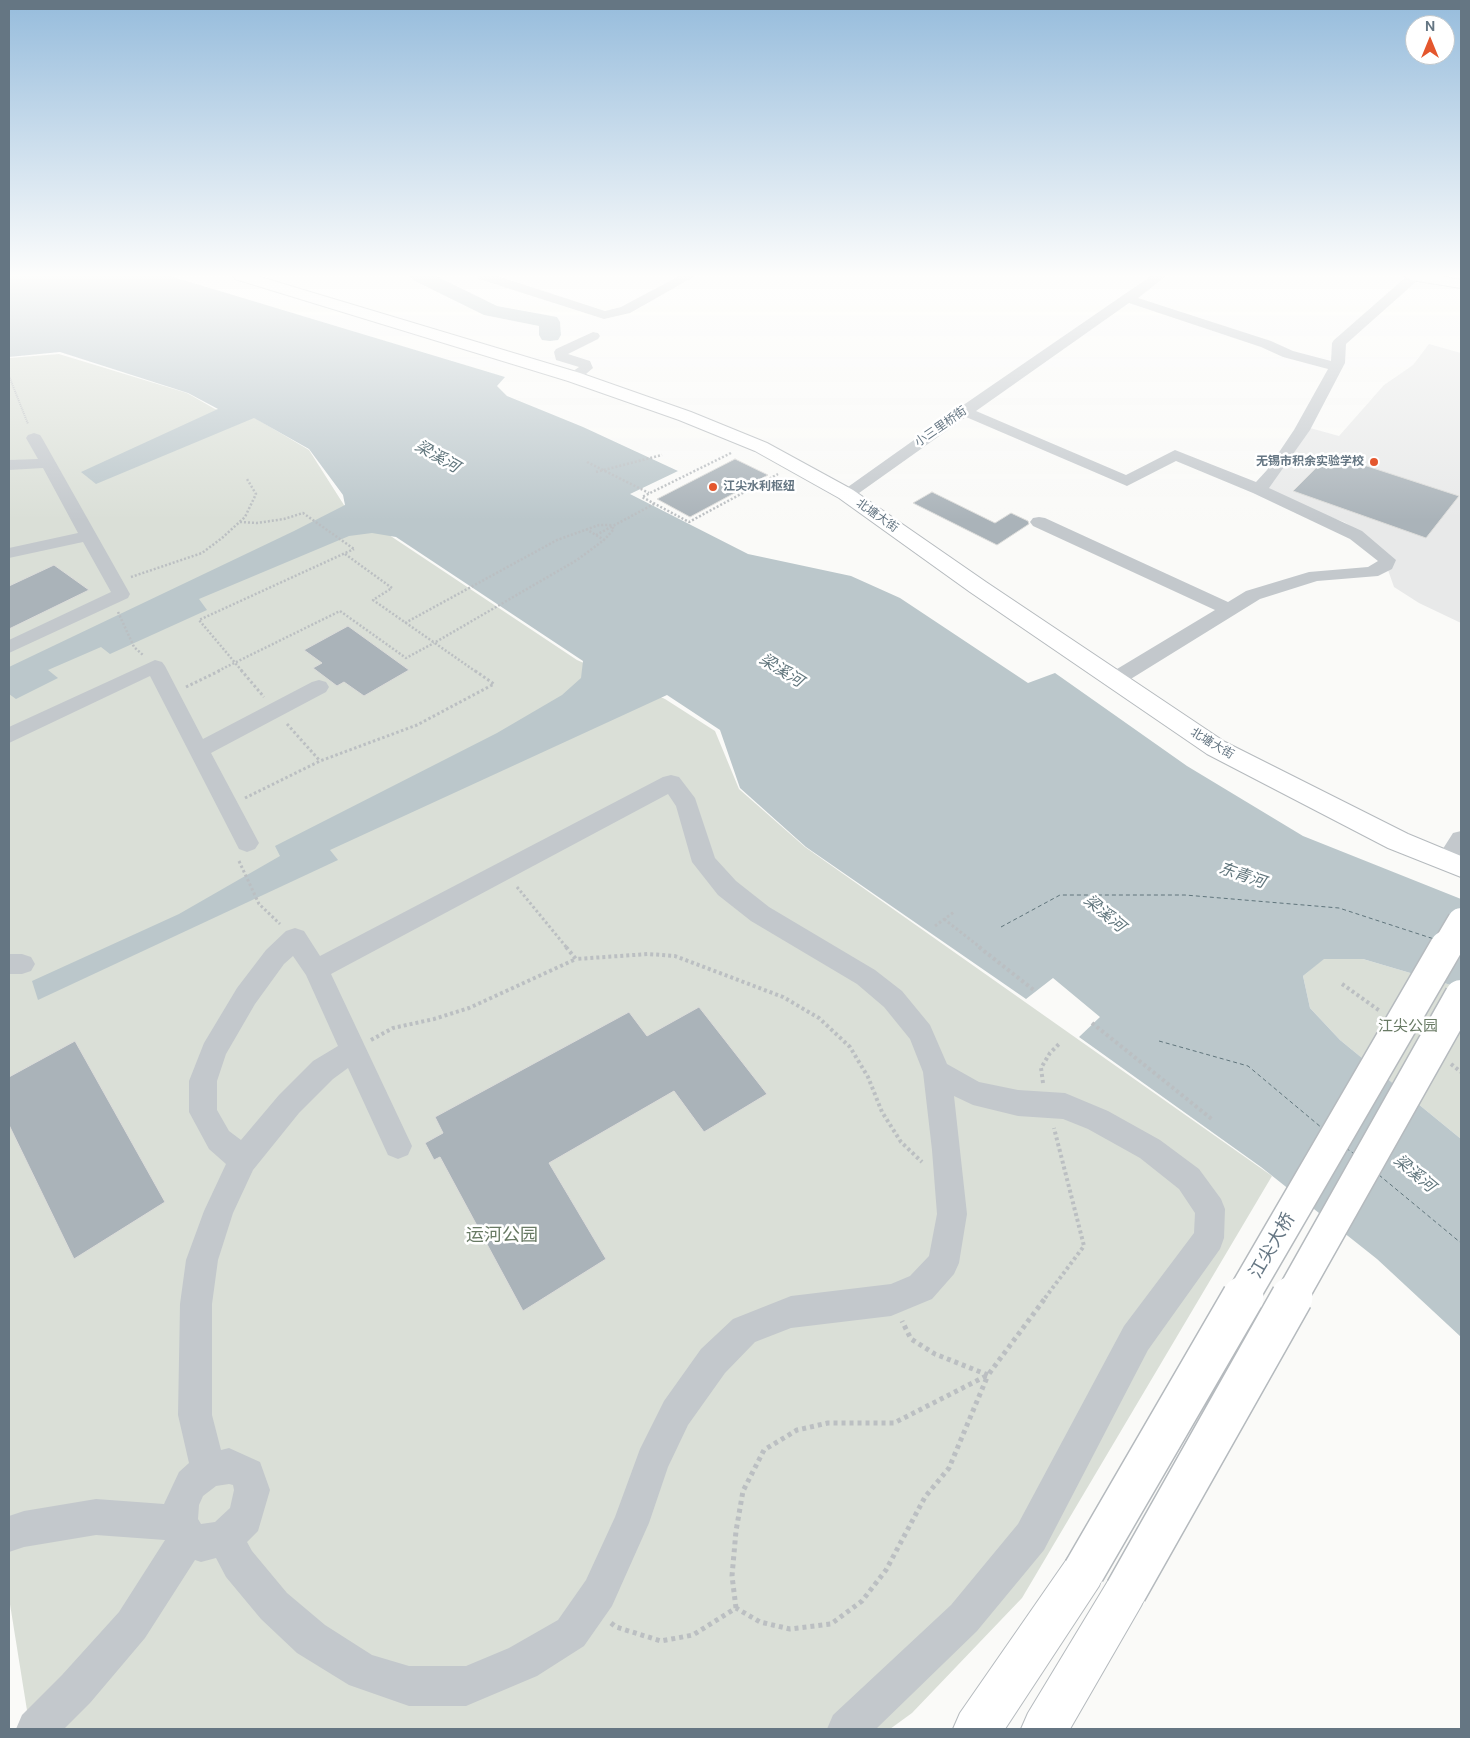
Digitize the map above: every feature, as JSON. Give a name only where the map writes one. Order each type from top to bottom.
[{"type":"main road","name":"北塘大街","points":[[508,357],[574,377],[685,416],[761,446],[846,494],[1114,680],[1216,748],[1398,841],[1454,864]]},
{"type":"main road","name":"江尖大桥","points":[[976,1729],[1084,1571],[1461,921]]},
{"type":"main road","points":[[1044,1729],[1126,1591],[1461,996]]},
{"type":"street","points":[[564,357],[585,364],[586,368],[574,377]]},
{"type":"street","name":"小三里桥街","points":[[846,494],[1043,357]]},
{"type":"street","points":[[1299,357],[1336,367]]},
{"type":"street","points":[[1259,489],[1273,473],[1302,430],[1336,367],[1337,357]]},
{"type":"street","points":[[964,411],[1127,481],[1176,455],[1259,489],[1356,535],[1387,560],[1386,564],[1372,572],[1315,576],[1253,595],[1114,680]]},
{"type":"street","points":[[9,647],[121,594],[34,438]]},
{"type":"street","points":[[9,465],[48,463]]},
{"type":"street","points":[[1039,522],[1229,610]]},
{"type":"street","points":[[9,553],[88,536]]},
{"type":"street","points":[[9,736],[155,666],[228,806],[243,852]]},
{"type":"street","points":[[199,750],[319,687]]},
{"type":"street","points":[[225,1538],[239,1564],[274,1606],[311,1640],[363,1672],[409,1686],[466,1686],[523,1662],[571,1633],[599,1593],[627,1531],[652,1461],[676,1413],[712,1361],[744,1330],[791,1312],[891,1300],[921,1288],[942,1263],[952,1214],[937,1072],[921,1033],[893,999],[866,977],[760,914],[726,888],[704,862],[687,804],[671,783],[316,970]]},
{"type":"street","points":[[1454,864],[1461,839]]},
{"type":"street","points":[[243,1160],[218,1140],[203,1112],[203,1081],[214,1051],[246,996],[275,957],[295,938],[316,970],[398,1146]]},
{"type":"street","points":[[208,1470],[195,1415],[196,1304],[202,1260],[219,1211],[243,1160],[289,1104],[323,1070],[353,1050]]},
{"type":"street","points":[[847,1729],[964,1618],[1031,1537],[1136,1338],[1209,1238],[1210,1209],[1189,1179],[1150,1149],[1098,1120],[1065,1106],[1018,1103],[973,1092],[937,1072]]},
{"type":"street","points":[[9,1534],[24,1529],[96,1517],[183,1530],[201,1544],[225,1538],[245,1518],[252,1490],[248,1474],[229,1466],[208,1470],[191,1484],[182,1502],[183,1530],[132,1625],[76,1689],[36,1729]]},
{"type":"path","points":[[9,376],[34,438]]},
{"type":"path","points":[[736,450],[642,497],[690,522],[778,474]]},
{"type":"path","points":[[596,472],[662,454]]},
{"type":"path","points":[[587,462],[649,493]]},
{"type":"path","points":[[115,583],[202,553],[222,538],[245,516],[256,494],[247,479]]},
{"type":"path","points":[[596,535],[654,504]]},
{"type":"path","points":[[239,522],[257,523],[284,519],[303,513],[354,549],[199,620],[320,761]]},
{"type":"path","points":[[170,695],[340,611],[406,658],[561,570],[604,540],[614,529],[610,525],[598,525],[557,540],[405,623]]},
{"type":"path","points":[[586,529],[604,540]]},
{"type":"path","points":[[228,806],[320,761],[417,725],[494,684],[373,600],[392,588],[345,554]]},
{"type":"path","points":[[116,608],[134,647]]},
{"type":"path","points":[[243,852],[259,904],[295,938]]},
{"type":"path","points":[[504,871],[576,959]]},
{"type":"path","points":[[935,926],[954,912]]},
{"type":"path","points":[[944,919],[1035,991]]},
{"type":"path","points":[[353,1050],[392,1028],[434,1020],[469,1008],[576,959],[648,954],[675,956],[782,997],[819,1018],[850,1047],[868,1077],[882,1112],[901,1142],[922,1162],[949,1172]]},
{"type":"path","points":[[1092,1023],[1213,1120]]},
{"type":"path","points":[[736,1608],[760,1622],[790,1628],[831,1624],[862,1601],[886,1570],[925,1497],[949,1468],[988,1375],[1084,1246],[1048,1105],[1041,1068],[1050,1053],[1060,1043]]},
{"type":"path","points":[[891,1300],[911,1339],[935,1354],[988,1375]]},
{"type":"path","points":[[736,1608],[732,1576],[743,1491],[764,1450],[797,1430],[828,1423],[894,1423],[988,1375]]},
{"type":"path","points":[[589,1608],[616,1627],[661,1641],[693,1635],[736,1608]]},
{"type":"shaded area","name":"无锡市积余实验学校","points":[[1419,357],[1461,357],[1461,623],[1419,603],[1394,587],[1388,570],[1362,533],[1344,522],[1280,499],[1268,487],[1310,428],[1339,436],[1384,385],[1413,365]]},
{"type":"green space","name":"运河公园","points":[[69,357],[187,393],[215,409],[255,418],[309,450],[344,505],[577,660],[665,699],[715,731],[739,789],[805,847],[1272,1176],[1022,1598],[912,1713],[890,1729],[30,1729],[9,1598],[9,358]]},
{"type":"green space","name":"江尖公园","points":[[1323,959],[1363,959],[1461,988],[1461,1139],[1340,1040],[1310,1008],[1303,976]]},
{"type":"water","points":[[76,357],[439,357],[505,377],[497,386],[507,396],[583,427],[678,471],[630,494],[748,554],[851,576],[900,598],[1028,683],[1055,673],[1187,766],[1303,836],[1461,899],[1461,988],[1363,959],[1324,959],[1303,976],[1310,1008],[1340,1040],[1461,1139],[1461,1337],[1377,1259],[1261,1167],[1079,1037],[1100,1017],[1053,978],[1026,999],[806,847],[740,788],[720,730],[667,695],[330,850],[338,860],[38,1000],[32,981],[179,914],[280,856],[275,846],[497,733],[562,695],[581,678],[583,661],[396,537],[372,533],[349,536],[199,599],[207,610],[110,654],[101,647],[48,670],[58,678],[16,699],[9,694],[9,667],[345,505],[343,495],[309,449],[254,418],[96,484],[81,472],[218,409],[188,393]]},
{"type":"building","points":[[1330,454],[1459,496],[1426,538],[1293,491]]},
{"type":"building","name":"江尖水利枢纽","points":[[735,459],[768,475],[690,517],[657,499]]},
{"type":"building","points":[[932,492],[995,523],[1011,513],[1028,521],[1029,524],[997,545],[913,503]]},
{"type":"building","points":[[54,565],[89,590],[9,629],[9,586]]},
{"type":"building","points":[[348,626],[409,670],[364,696],[344,682],[337,686],[313,668],[322,663],[304,650]]},
{"type":"building","points":[[699,1007],[767,1094],[704,1132],[674,1091],[549,1163],[606,1259],[523,1311],[440,1157],[434,1160],[425,1143],[443,1133],[435,1117],[629,1012],[647,1036]]},
{"type":"building","points":[[75,1041],[165,1202],[74,1259],[9,1125],[9,1077]]},
{"type":"ferry route","points":[[1001,927],[1060,895],[1185,895],[1339,908],[1434,939]]},
{"type":"ferry route","points":[[1159,1041],[1248,1066],[1322,1128]]},
{"type":"ferry route","points":[[1346,1148],[1353,1153]]},
{"type":"ferry route","points":[[1379,1175],[1461,1243]]},
{"type":"place","name":"无锡市积余实验学校","points":[[1374,462]]},
{"type":"place","name":"江尖水利枢纽","points":[[713,487]]},
{"type":"water label","name":"梁溪河","points":[[437,457]]},
{"type":"water label","name":"梁溪河","points":[[781,671]]},
{"type":"water label","name":"东青河","points":[[1242,876]]},
{"type":"water label","name":"梁溪河","points":[[1104,914]]},
{"type":"water label","name":"梁溪河","points":[[1414,1174]]}]
